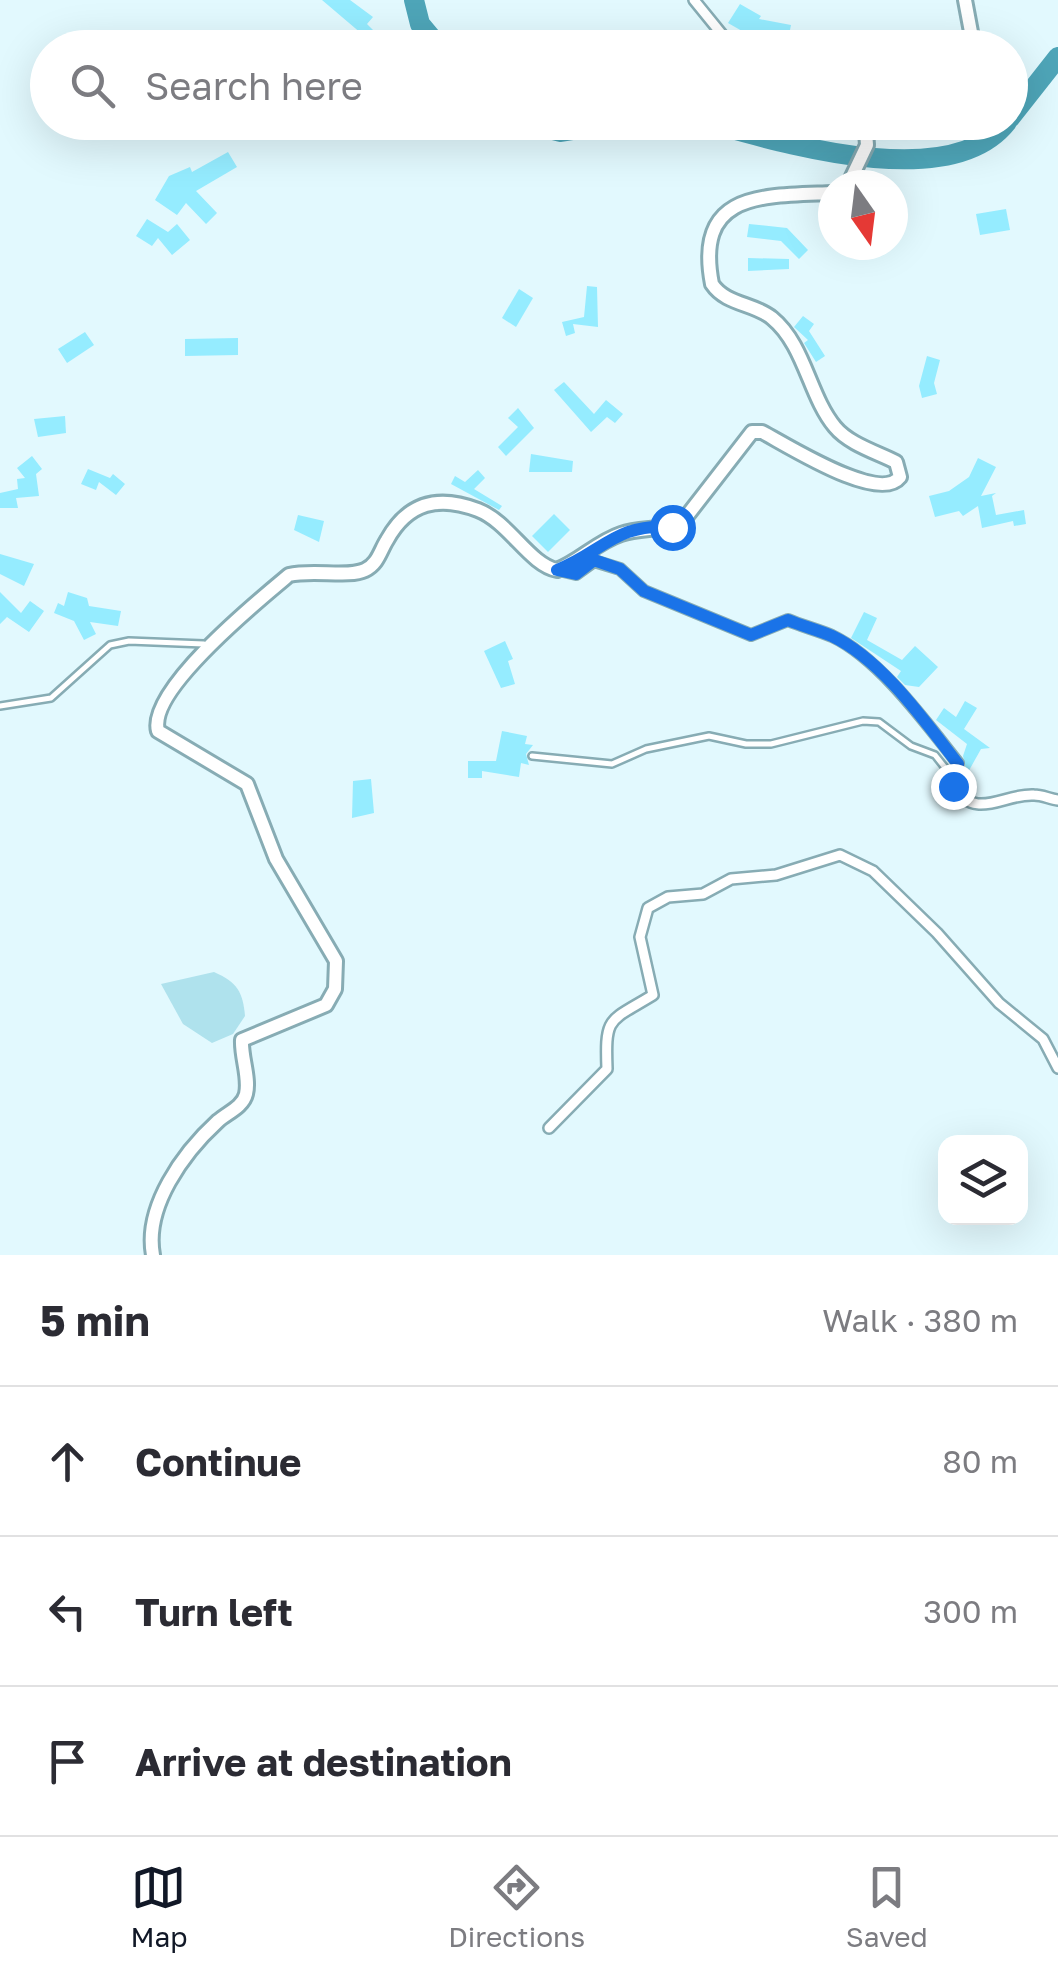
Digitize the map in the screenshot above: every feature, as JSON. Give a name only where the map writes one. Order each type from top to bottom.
[{"type":"street","points":[[694,0],[718,30]]},
{"type":"street","points":[[965,0],[971,30]]},
{"type":"street","points":[[855,170],[866,140]]},
{"type":"street","points":[[557,570],[618,535],[650,526],[672,527],[683,521],[752,432],[762,432],[836,472],[886,486],[900,477],[896,462],[845,437],[834,426],[796,353],[772,318],[727,299],[712,284],[711,236],[717,218],[726,210],[762,198],[818,194]]},
{"type":"street","points":[[153,1255],[149,1233],[153,1211],[203,1136],[241,1103],[246,1093],[242,1040],[326,1005],[338,979],[336,961],[276,860],[247,784],[158,731],[160,710],[177,682],[212,645],[288,575],[310,569],[352,574],[374,565],[401,520],[431,501],[487,514],[511,530],[545,568],[576,574],[594,560],[620,569],[644,591],[751,635],[788,620],[830,636],[900,692],[958,764],[953,786],[960,798],[972,804],[1006,802],[1032,794],[1058,800]]},
{"type":"street","points":[[549,1128],[607,1069],[605,1030],[610,1022],[653,994],[640,937],[648,908],[668,897],[703,894],[731,879],[776,875],[826,856],[840,855],[873,871],[954,948],[999,1003],[1043,1040],[1058,1068]]},
{"type":"lane","points":[[0,706],[50,698],[110,645],[129,641],[212,645]]},
{"type":"lane","points":[[532,756],[612,764],[646,750],[709,736],[746,744],[771,744],[863,721],[879,722],[911,746],[935,755],[956,781]]},
{"type":"shaded area","points":[[214,972],[237,989],[245,1016],[233,1034],[212,1043],[183,1024],[161,984]]},
{"type":"building","points":[[322,0],[350,0],[373,17],[367,24],[373,30],[357,30]]},
{"type":"building","points":[[740,4],[761,16],[759,19],[791,25],[790,30],[740,30],[728,23]]},
{"type":"building","points":[[228,152],[237,167],[196,191],[217,213],[206,224],[186,203],[177,215],[155,200],[169,176],[190,167],[192,172]]},
{"type":"building","points":[[1006,209],[1010,230],[980,235],[976,214]]},
{"type":"building","points":[[147,219],[168,232],[177,224],[190,240],[172,255],[158,238],[152,246],[136,236]]},
{"type":"building","points":[[749,224],[787,228],[808,250],[799,259],[781,241],[747,237]]},
{"type":"building","points":[[748,258],[789,259],[789,269],[748,271]]},
{"type":"building","points":[[587,286],[597,287],[598,327],[573,324],[575,333],[566,336],[562,322],[584,317]]},
{"type":"building","points":[[519,289],[533,298],[516,327],[502,318]]},
{"type":"building","points":[[803,316],[814,324],[809,331],[825,356],[816,362],[804,343],[808,340],[794,327]]},
{"type":"building","points":[[85,332],[94,345],[67,363],[58,349]]},
{"type":"building","points":[[238,338],[238,355],[185,356],[185,339]]},
{"type":"building","points":[[927,356],[940,360],[934,383],[937,394],[922,398],[919,386]]},
{"type":"building","points":[[564,382],[594,414],[606,400],[623,414],[615,423],[607,417],[591,432],[554,390]]},
{"type":"building","points":[[518,408],[534,428],[506,456],[498,447],[518,427],[508,418]]},
{"type":"building","points":[[65,416],[66,433],[38,437],[34,419]]},
{"type":"building","points":[[531,454],[573,461],[572,472],[529,472]]},
{"type":"building","points":[[32,456],[42,469],[36,474],[39,496],[16,498],[18,508],[0,508],[0,493],[18,489],[17,479],[25,478],[17,468]]},
{"type":"building","points":[[978,458],[996,467],[981,496],[996,493],[992,496],[996,515],[1024,510],[1026,524],[1014,526],[1013,521],[982,528],[978,506],[963,516],[959,511],[935,517],[929,496],[949,491],[969,477]]},
{"type":"building","points":[[88,469],[110,478],[113,474],[125,484],[116,495],[99,482],[96,490],[81,484]]},
{"type":"building","points":[[478,470],[485,478],[474,489],[502,506],[499,510],[451,484],[455,476],[465,482]]},
{"type":"building","points":[[554,514],[570,530],[548,552],[532,536]]},
{"type":"building","points":[[298,515],[324,521],[319,542],[294,530]]},
{"type":"building","points":[[0,554],[34,564],[24,586],[0,574]]},
{"type":"building","points":[[0,592],[21,613],[30,601],[44,611],[29,632],[7,617],[0,624]]},
{"type":"building","points":[[68,592],[87,598],[89,606],[121,611],[118,626],[90,622],[96,634],[84,640],[74,621],[54,613],[58,603],[64,606]]},
{"type":"building","points":[[864,612],[877,618],[867,640],[902,660],[915,646],[938,667],[919,687],[905,685],[897,677],[901,671],[851,638]]},
{"type":"building","points":[[505,641],[513,659],[508,661],[515,684],[501,688],[484,651]]},
{"type":"building","points":[[965,701],[977,708],[964,729],[990,748],[981,749],[967,774],[963,756],[967,744],[936,720],[944,708],[956,717]]},
{"type":"building","points":[[502,731],[527,736],[525,744],[533,745],[526,754],[529,765],[521,763],[519,777],[482,771],[482,778],[468,778],[468,761],[496,761]]},
{"type":"building","points":[[371,779],[374,813],[352,818],[353,781]]},
{"type":"waterway","points":[[414,0],[425,30]]},
{"type":"waterway","points":[[1028,95],[1058,57]]},
{"type":"waterway","points":[[772,140],[863,157],[906,159],[946,156],[986,140]]},
{"type":"route","points":[[672,527],[650,526],[618,535],[557,570],[576,574],[589,568],[594,560],[620,569],[644,591],[751,635],[788,620],[830,636],[900,692],[958,764],[953,786]]}]
